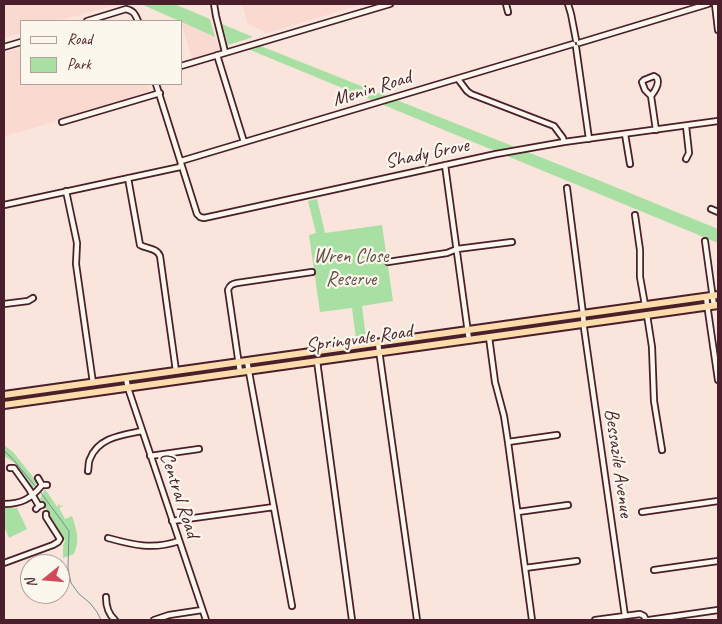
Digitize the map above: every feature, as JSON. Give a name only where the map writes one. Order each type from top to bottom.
[{"type":"highway","name":"Springvale Road","points":[[4,395],[712,296]]},
{"type":"highway","name":"Springvale Road","points":[[4,406],[713,306]]},
{"type":"street","points":[[214,4],[225,52]]},
{"type":"street","points":[[367,4],[369,10]]},
{"type":"street","points":[[182,66],[390,4]]},
{"type":"street","points":[[506,4],[508,12]]},
{"type":"street","points":[[568,4],[576,43],[590,139]]},
{"type":"street","name":"Menin Road","points":[[4,205],[180,166],[181,162],[244,142],[708,4]]},
{"type":"street","points":[[715,4],[718,30]]},
{"type":"street","points":[[90,20],[126,9],[135,13],[138,20]]},
{"type":"street","points":[[4,47],[20,42]]},
{"type":"street","points":[[217,55],[244,142]]},
{"type":"street","points":[[652,96],[645,90],[642,82],[654,76],[658,82],[652,96],[656,130]]},
{"type":"street","points":[[458,79],[471,94],[554,126],[564,142]]},
{"type":"street","name":"Shady Grove","points":[[156,85],[197,214],[204,218],[496,154],[564,142],[718,121]]},
{"type":"street","points":[[62,122],[160,93]]},
{"type":"street","points":[[686,126],[689,153],[686,159]]},
{"type":"street","points":[[625,134],[630,164]]},
{"type":"street","points":[[445,165],[469,340]]},
{"type":"street","points":[[128,178],[140,245],[156,251],[160,256],[176,371]]},
{"type":"street","name":"Bessazile Avenue","points":[[567,188],[625,616]]},
{"type":"street","points":[[66,191],[77,243],[76,264],[93,382]]},
{"type":"street","points":[[711,209],[718,212]]},
{"type":"street","points":[[635,215],[640,250],[640,277],[645,305]]},
{"type":"street","points":[[705,241],[713,306],[718,380]]},
{"type":"street","points":[[388,262],[447,253],[457,249],[512,242]]},
{"type":"street","points":[[240,372],[229,287],[237,283],[312,272]]},
{"type":"street","points":[[4,304],[28,301],[33,298]]},
{"type":"street","points":[[647,315],[652,347],[654,401],[662,450]]},
{"type":"street","points":[[489,337],[495,382],[504,416],[508,442],[532,620]]},
{"type":"street","points":[[378,343],[417,620]]},
{"type":"street","points":[[247,361],[292,606]]},
{"type":"street","points":[[317,361],[352,620]]},
{"type":"street","name":"Central Road","points":[[126,378],[150,456],[206,620]]},
{"type":"street","points":[[88,471],[89,459],[101,444],[117,436],[142,431]]},
{"type":"street","points":[[508,442],[557,435]]},
{"type":"street","points":[[150,456],[199,448]]},
{"type":"street","points":[[12,468],[29,489],[39,507]]},
{"type":"street","points":[[4,504],[16,503],[33,496],[42,487],[38,478]]},
{"type":"street","points":[[642,512],[718,501]]},
{"type":"street","points":[[518,512],[568,505]]},
{"type":"street","points":[[172,521],[274,506]]},
{"type":"street","points":[[4,563],[61,541],[46,514]]},
{"type":"street","points":[[108,538],[142,546],[179,541]]},
{"type":"street","points":[[525,568],[577,561]]},
{"type":"street","points":[[654,570],[718,561]]},
{"type":"street","points":[[106,597],[108,610],[115,620]]},
{"type":"street","points":[[154,620],[169,615],[202,610]]},
{"type":"street","points":[[595,620],[640,614],[646,619],[718,610]]},
{"type":"shaded area","points":[[4,4],[119,4],[62,20],[20,20],[20,33],[4,38]]},
{"type":"shaded area","points":[[242,4],[360,5],[267,33],[248,24]]},
{"type":"shaded area","points":[[182,22],[215,37],[221,53],[193,62]]},
{"type":"shaded area","points":[[20,48],[20,85],[148,85],[151,95],[4,136],[4,53]]},
{"type":"green space","points":[[141,4],[174,4],[210,19],[215,37],[182,22],[182,20],[177,20]]},
{"type":"green space","points":[[222,24],[253,37],[228,45]]},
{"type":"green space","points":[[258,45],[718,229],[718,243],[243,47]]},
{"type":"green space","name":"Wren Close Reserve","points":[[317,199],[325,233],[382,225],[393,301],[362,306],[366,338],[356,339],[352,308],[320,312],[309,235],[316,233],[308,201]]},
{"type":"green space","points":[[4,445],[13,452],[37,482],[33,488],[15,463],[4,456]]},
{"type":"green space","points":[[45,489],[58,508],[58,503],[60,506],[63,505],[59,508],[65,519],[72,516],[77,535],[74,554],[63,554],[65,541],[40,499]]},
{"type":"green space","points":[[4,508],[17,508],[27,529],[9,538],[4,526]]},
{"type":"waterway","points":[[4,451],[36,487]]},
{"type":"waterway","points":[[39,490],[69,531],[68,568],[71,583],[79,594],[90,603],[101,620]]}]
